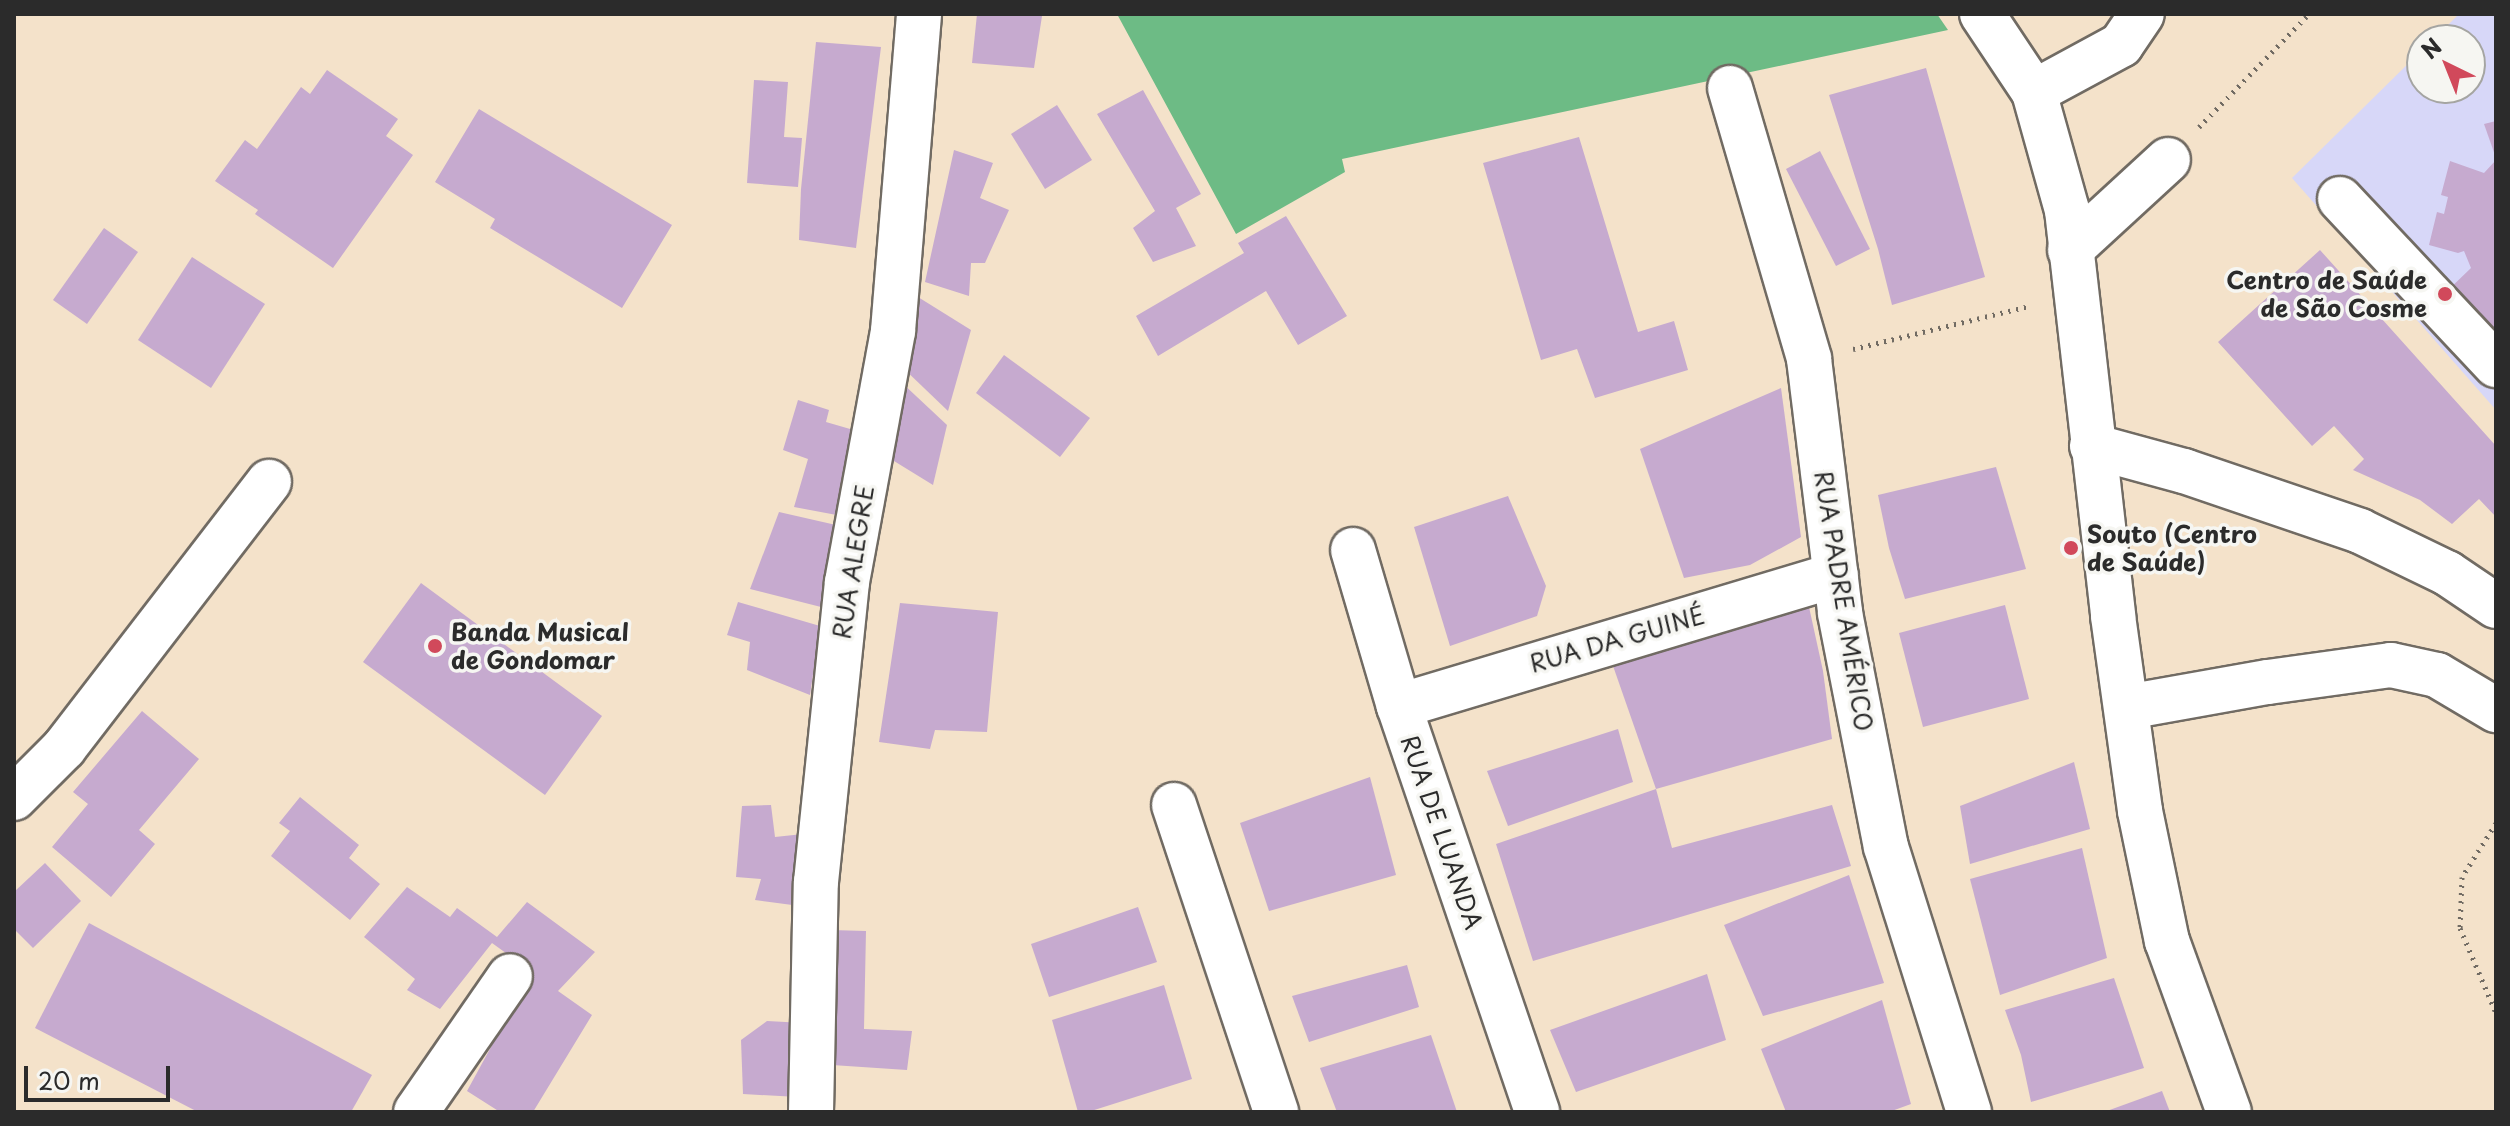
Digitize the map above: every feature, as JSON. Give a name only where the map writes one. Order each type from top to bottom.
[{"type":"street","name":"RUA ALEGRE","points":[[811,1112],[816,882],[847,582],[893,331],[919,14]]},
{"type":"street","points":[[1982,14],[2034,92],[2067,210],[2073,295],[2140,811],[2167,941],[2229,1112]]},
{"type":"street","points":[[2034,92],[2121,45],[2142,14]]},
{"type":"street","name":"RUA PADRE AMÉRICO","points":[[1730,88],[1809,359],[1836,575],[1886,847],[1969,1112]]},
{"type":"street","points":[[2070,250],[2168,160]]},
{"type":"street","points":[[2340,199],[2496,365]]},
{"type":"street","points":[[2092,446],[2184,471],[2360,531],[2447,573],[2496,606]]},
{"type":"street","points":[[14,798],[64,748],[269,482]]},
{"type":"street","name":"RUA DE LUANDA","points":[[1353,550],[1399,706],[1537,1112]]},
{"type":"street","name":"RUA DA GUINÉ","points":[[1399,706],[1836,575]]},
{"type":"street","points":[[2127,707],[2268,682],[2391,665],[2437,675],[2496,710]]},
{"type":"street","points":[[1174,805],[1276,1112]]},
{"type":"street","points":[[416,1112],[510,976]]},
{"type":"path","points":[[2168,160],[2309,14]]},
{"type":"path","points":[[1809,359],[2073,295]]},
{"type":"path","points":[[2496,823],[2462,877],[2460,928],[2496,1013]]},
{"type":"shaded area","name":"Centro de Saúde de São Cosme","points":[[2459,14],[2496,14],[2496,410],[2292,178],[2406,66],[2406,104],[2486,104],[2486,24],[2449,24]]},
{"type":"green space","points":[[1117,14],[1937,14],[1948,30],[1342,159],[1345,172],[1236,234]]},
{"type":"building","points":[[977,14],[1042,16],[1034,68],[972,63]]},
{"type":"building","points":[[816,42],[881,47],[856,248],[799,240]]},
{"type":"building","points":[[1926,68],[1985,277],[1892,305],[1878,249],[1829,95]]},
{"type":"building","points":[[327,70],[398,119],[386,136],[413,155],[333,268],[255,214],[258,210],[215,181],[245,140],[257,149],[301,87],[310,94]]},
{"type":"building","points":[[754,80],[788,82],[784,137],[802,138],[798,187],[747,183]]},
{"type":"building","points":[[1143,90],[1201,194],[1176,208],[1196,246],[1153,262],[1133,228],[1155,211],[1097,114]]},
{"type":"building","points":[[1057,105],[1092,160],[1045,189],[1011,134]]},
{"type":"building","points":[[479,109],[672,225],[622,308],[490,228],[495,219],[435,182]]},
{"type":"building","points":[[2496,121],[2496,158],[2484,124]]},
{"type":"building","points":[[1579,137],[1638,332],[1674,321],[1688,370],[1595,398],[1577,349],[1541,360],[1483,163]]},
{"type":"building","points":[[954,150],[993,163],[980,198],[1009,210],[985,263],[971,263],[969,296],[925,282]]},
{"type":"building","points":[[1820,151],[1870,249],[1836,266],[1786,169]]},
{"type":"building","points":[[2496,160],[2496,340],[2482,328],[2487,322],[2444,294],[2471,268],[2464,251],[2458,253],[2429,245],[2437,212],[2444,214],[2448,197],[2441,195],[2450,161],[2484,173]]},
{"type":"building","points":[[1286,216],[1347,316],[1298,345],[1266,291],[1158,356],[1136,316],[1244,253],[1238,243]]},
{"type":"building","points":[[104,228],[138,252],[87,324],[53,300]]},
{"type":"building","points":[[2320,250],[2496,446],[2496,517],[2479,499],[2452,524],[2420,500],[2353,470],[2364,459],[2334,426],[2312,446],[2218,342]]},
{"type":"building","points":[[192,257],[265,304],[211,388],[138,340]]},
{"type":"building","points":[[918,297],[971,330],[948,411],[900,365]]},
{"type":"building","points":[[1004,355],[1090,418],[1060,457],[976,393]]},
{"type":"building","points":[[900,381],[947,425],[933,485],[881,453]]},
{"type":"building","points":[[1781,388],[1801,537],[1750,565],[1684,578],[1640,449]]},
{"type":"building","points":[[798,400],[829,410],[826,422],[857,431],[842,516],[794,507],[808,459],[783,450]]},
{"type":"building","points":[[1996,467],[2026,569],[1905,599],[1889,548],[1878,495]]},
{"type":"building","points":[[1508,496],[1546,586],[1537,616],[1450,646],[1414,527]]},
{"type":"building","points":[[779,512],[836,525],[821,607],[750,589]]},
{"type":"building","points":[[421,583],[602,716],[545,795],[363,662]]},
{"type":"building","points":[[738,602],[820,626],[810,695],[747,670],[750,642],[727,635]]},
{"type":"building","points":[[900,603],[998,612],[987,732],[935,730],[930,749],[879,742]]},
{"type":"building","points":[[2005,605],[2029,699],[1923,727],[1899,633]]},
{"type":"building","points":[[1809,607],[1823,671],[1832,739],[1656,789],[1612,663]]},
{"type":"building","points":[[142,711],[199,759],[139,830],[155,844],[111,897],[52,847],[88,804],[73,792]]},
{"type":"building","points":[[1618,729],[1633,782],[1508,826],[1487,771]]},
{"type":"building","points":[[2074,762],[2090,829],[1970,864],[1960,806]]},
{"type":"building","points":[[1370,777],[1396,875],[1269,911],[1240,823]]},
{"type":"building","points":[[1656,789],[1672,848],[1832,805],[1851,866],[1533,961],[1496,844]]},
{"type":"building","points":[[300,797],[359,845],[349,858],[380,884],[350,920],[271,856],[290,831],[279,823]]},
{"type":"building","points":[[771,805],[775,837],[803,834],[800,906],[755,900],[761,879],[736,877],[742,806]]},
{"type":"building","points":[[2082,848],[2107,958],[2000,995],[1970,879]]},
{"type":"building","points":[[45,863],[81,901],[33,948],[14,929],[14,892]]},
{"type":"building","points":[[1849,875],[1884,983],[1763,1016],[1724,925]]},
{"type":"building","points":[[407,887],[450,917],[457,908],[497,937],[527,902],[595,952],[558,991],[592,1015],[533,1112],[500,1112],[467,1091],[532,972],[492,943],[440,1009],[407,990],[415,979],[364,937]]},
{"type":"building","points":[[1138,907],[1157,962],[1049,997],[1031,944]]},
{"type":"building","points":[[89,923],[372,1075],[351,1112],[198,1112],[35,1028]]},
{"type":"building","points":[[831,930],[866,931],[864,1029],[912,1031],[907,1070],[832,1065]]},
{"type":"building","points":[[1407,965],[1419,1007],[1309,1042],[1292,996]]},
{"type":"building","points":[[1707,974],[1726,1040],[1576,1092],[1550,1030]]},
{"type":"building","points":[[2114,978],[2144,1068],[2031,1102],[2021,1055],[2005,1010]]},
{"type":"building","points":[[1164,985],[1192,1079],[1088,1112],[1078,1112],[1052,1020]]},
{"type":"building","points":[[1882,1000],[1911,1104],[1889,1112],[1786,1112],[1761,1049]]},
{"type":"building","points":[[767,1021],[804,1023],[798,1097],[743,1094],[741,1040]]},
{"type":"building","points":[[1431,1035],[1457,1112],[1337,1112],[1320,1068]]},
{"type":"building","points":[[2162,1091],[2170,1112],[2104,1112]]},
{"type":"place","name":"Centro de Saúde de São Cosme","points":[[2445,294]]},
{"type":"place","name":"Souto (Centro de Saúde)","points":[[2071,548]]},
{"type":"place","name":"Banda Musical de Gondomar","points":[[435,646]]}]
